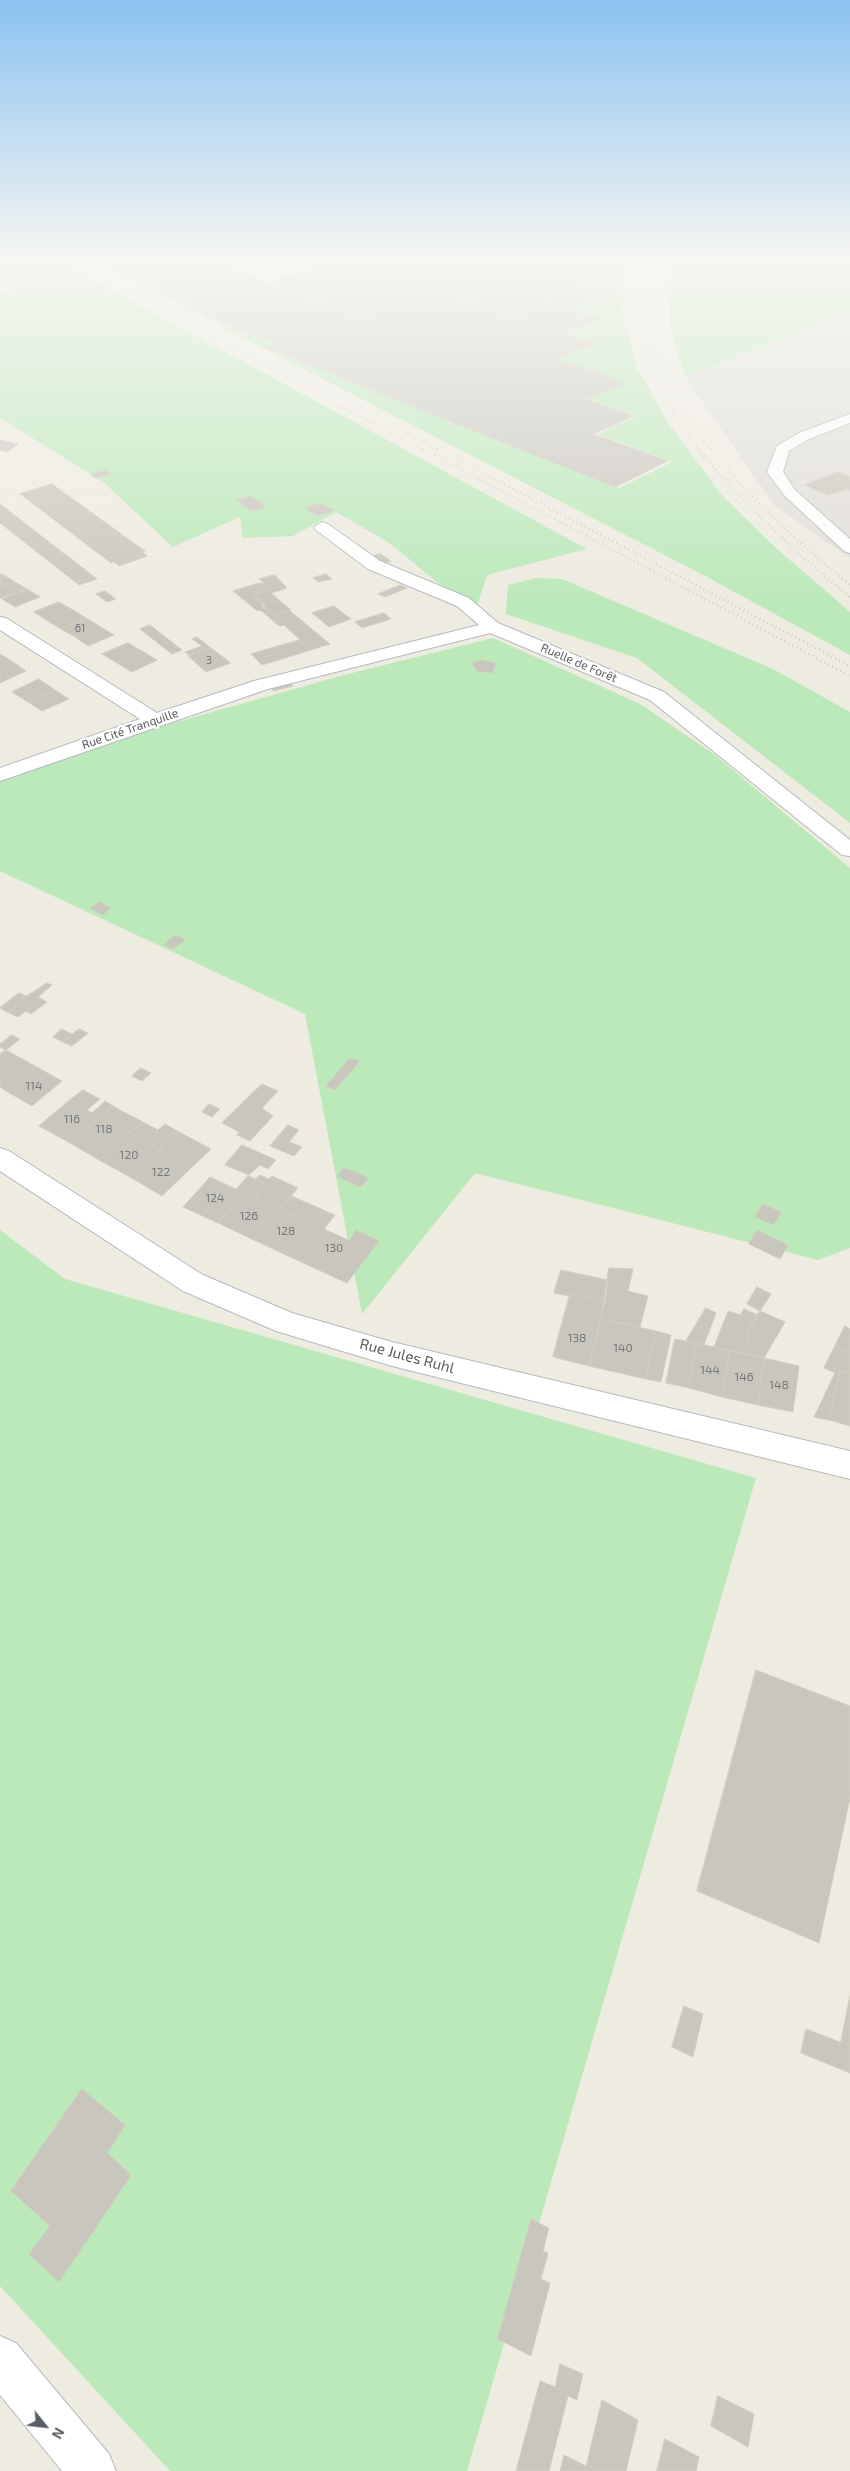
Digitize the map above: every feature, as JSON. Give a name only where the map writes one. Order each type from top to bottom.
[{"type":"street","points":[[850,418],[804,436],[782,449],[775,472],[790,493],[850,548]]},
{"type":"street","name":"Ruelle de Forêt","points":[[322,527],[374,565],[463,602],[492,627],[657,696],[850,850]]},
{"type":"street","points":[[0,622],[155,720]]},
{"type":"street","name":"Rue Cité Tranquille","points":[[0,775],[155,720],[262,685],[492,627]]},
{"type":"street","name":"Rue Jules Ruhl","points":[[0,1158],[193,1283],[286,1323],[392,1354],[850,1465]]},
{"type":"street","points":[[0,2359],[92,2471]]},
{"type":"shaded area","points":[[692,374],[850,374],[850,558],[775,506],[685,377]]},
{"type":"green space","points":[[0,374],[267,374],[587,549],[487,575],[477,606],[438,583],[388,542],[336,512],[293,536],[243,538],[240,517],[173,547],[102,481],[0,418]]},
{"type":"green space","points":[[315,374],[332,374],[619,488],[672,462],[598,434],[637,416],[587,398],[570,374],[641,374],[666,420],[720,493],[777,549],[850,612],[850,655],[709,578]]},
{"type":"green space","points":[[536,578],[562,579],[773,669],[850,712],[850,823],[637,658],[506,614],[508,585]]},
{"type":"green space","points":[[493,638],[640,704],[715,755],[850,868],[850,1248],[818,1260],[475,1173],[362,1314],[305,1014],[0,871],[0,779],[31,763],[344,675]]},
{"type":"green space","points":[[0,1230],[65,1279],[756,1478],[467,2471],[170,2471],[0,2286]]},
{"type":"building","points":[[332,374],[520,374],[634,416],[594,434],[668,461],[615,487]]},
{"type":"building","points":[[519,374],[601,374],[625,383],[587,399]]},
{"type":"building","points":[[0,440],[18,444],[7,452],[0,450]]},
{"type":"building","points":[[107,470],[111,474],[96,478],[91,475]]},
{"type":"building","points":[[838,472],[850,477],[850,490],[846,489],[828,495],[805,485]]},
{"type":"building","points":[[52,484],[145,551],[142,552],[147,556],[119,566],[114,562],[111,563],[20,494]]},
{"type":"building","points":[[251,496],[266,507],[251,511],[236,500]]},
{"type":"building","points":[[321,503],[334,510],[318,516],[305,508]]},
{"type":"building","points":[[0,504],[97,579],[79,585],[0,523]]},
{"type":"building","points":[[381,554],[391,561],[382,564],[372,556]]},
{"type":"building","points":[[2,574],[15,582],[0,587],[0,575]]},
{"type":"building","points":[[326,574],[332,579],[318,582],[313,578]]},
{"type":"building","points":[[275,575],[287,588],[271,593],[268,590],[253,595],[273,615],[290,611],[330,644],[311,650],[284,625],[279,626],[262,611],[256,610],[233,591],[258,583],[265,584],[259,579]]},
{"type":"building","points":[[15,582],[27,589],[0,598],[0,587]]},
{"type":"building","points":[[401,585],[407,588],[385,597],[378,594]]},
{"type":"building","points":[[27,589],[40,597],[15,607],[2,599]]},
{"type":"building","points":[[268,590],[280,601],[265,605],[253,595]]},
{"type":"building","points":[[105,591],[116,599],[107,602],[96,594]]},
{"type":"building","points":[[280,601],[291,610],[273,615],[262,606]]},
{"type":"building","points":[[59,602],[73,610],[48,621],[34,612]]},
{"type":"building","points":[[334,606],[351,619],[329,627],[312,613]]},
{"type":"building","points":[[73,610],[86,618],[61,629],[48,621]]},
{"type":"building","points":[[384,613],[391,619],[362,628],[355,622]]},
{"type":"building","points":[[86,618],[99,626],[75,637],[61,629]]},
{"type":"building","points":[[150,625],[182,650],[172,654],[140,629]]},
{"type":"building","points":[[99,626],[114,635],[88,646],[75,637]]},
{"type":"building","points":[[197,637],[211,648],[190,655],[185,652],[202,646],[192,639]]},
{"type":"building","points":[[300,640],[311,650],[262,665],[251,654]]},
{"type":"building","points":[[128,643],[142,651],[117,663],[102,654]]},
{"type":"building","points":[[211,648],[231,663],[206,672],[188,656]]},
{"type":"building","points":[[142,651],[157,660],[132,672],[117,663]]},
{"type":"building","points":[[0,654],[13,662],[0,668]]},
{"type":"building","points":[[480,660],[496,663],[492,673],[477,671],[472,664]]},
{"type":"building","points":[[13,662],[26,671],[0,683],[0,668]]},
{"type":"building","points":[[39,679],[55,690],[28,702],[12,692]]},
{"type":"building","points":[[289,682],[293,686],[274,691],[270,687]]},
{"type":"building","points":[[55,690],[69,699],[42,711],[28,702]]},
{"type":"building","points":[[99,902],[111,908],[103,915],[90,909]]},
{"type":"building","points":[[175,935],[185,940],[173,949],[164,945]]},
{"type":"building","points":[[47,983],[52,985],[38,997],[47,1002],[31,1014],[26,1011],[18,1017],[9,1013],[27,996]]},
{"type":"building","points":[[19,993],[27,996],[9,1013],[0,1008]]},
{"type":"building","points":[[62,1029],[72,1034],[63,1042],[53,1037]]},
{"type":"building","points":[[79,1029],[88,1033],[72,1046],[63,1042]]},
{"type":"building","points":[[12,1035],[20,1039],[6,1050],[0,1047],[0,1044]]},
{"type":"building","points":[[6,1050],[35,1066],[6,1091],[0,1087],[0,1054]]},
{"type":"building","points":[[350,1058],[360,1061],[335,1090],[326,1086]]},
{"type":"building","points":[[35,1066],[62,1081],[32,1106],[6,1091]]},
{"type":"building","points":[[141,1068],[151,1073],[142,1081],[132,1076]]},
{"type":"building","points":[[262,1084],[278,1091],[239,1132],[222,1123]]},
{"type":"building","points":[[83,1090],[100,1099],[87,1110],[70,1100]]},
{"type":"building","points":[[70,1100],[92,1113],[105,1101],[113,1106],[70,1143],[39,1126]]},
{"type":"building","points":[[209,1104],[220,1109],[212,1117],[202,1112]]},
{"type":"building","points":[[113,1106],[120,1110],[107,1121],[130,1133],[99,1160],[70,1143]]},
{"type":"building","points":[[262,1108],[273,1116],[250,1141],[237,1135]]},
{"type":"building","points":[[120,1110],[143,1122],[130,1133],[107,1121]]},
{"type":"building","points":[[143,1122],[158,1130],[165,1124],[179,1132],[159,1150],[130,1133]]},
{"type":"building","points":[[288,1125],[299,1130],[289,1142],[302,1147],[294,1156],[270,1146]]},
{"type":"building","points":[[179,1132],[211,1149],[192,1167],[159,1150]]},
{"type":"building","points":[[130,1133],[159,1150],[130,1177],[99,1160]]},
{"type":"building","points":[[242,1145],[276,1160],[268,1169],[260,1165],[249,1175],[225,1165]]},
{"type":"building","points":[[159,1150],[192,1167],[162,1196],[130,1177]]},
{"type":"building","points":[[344,1168],[356,1172],[349,1182],[337,1176]]},
{"type":"building","points":[[356,1172],[368,1178],[361,1187],[349,1182]]},
{"type":"building","points":[[260,1175],[269,1179],[272,1176],[298,1188],[280,1209],[254,1197],[265,1184],[256,1179]]},
{"type":"building","points":[[248,1176],[256,1179],[218,1223],[183,1207],[210,1177],[236,1189]]},
{"type":"building","points":[[256,1179],[265,1184],[254,1197],[280,1209],[254,1240],[218,1223]]},
{"type":"building","points":[[291,1196],[317,1207],[306,1221],[280,1209]]},
{"type":"building","points":[[763,1204],[781,1212],[774,1225],[755,1217]]},
{"type":"building","points":[[317,1207],[325,1211],[288,1256],[254,1240],[280,1209],[306,1221]]},
{"type":"building","points":[[325,1211],[335,1215],[324,1229],[350,1241],[356,1230],[379,1241],[347,1283],[288,1256]]},
{"type":"building","points":[[757,1230],[788,1245],[780,1259],[749,1244]]},
{"type":"building","points":[[609,1268],[633,1269],[628,1291],[648,1296],[640,1327],[601,1319]]},
{"type":"building","points":[[561,1270],[608,1280],[605,1301],[554,1293]]},
{"type":"building","points":[[757,1287],[771,1294],[760,1311],[747,1304]]},
{"type":"building","points":[[570,1294],[605,1301],[589,1366],[553,1357]]},
{"type":"building","points":[[706,1308],[716,1313],[704,1345],[686,1341]]},
{"type":"building","points":[[744,1309],[758,1315],[747,1332],[751,1335],[742,1353],[714,1347],[728,1311],[740,1315]]},
{"type":"building","points":[[760,1311],[785,1322],[764,1358],[742,1353],[751,1335],[747,1332]]},
{"type":"building","points":[[601,1319],[656,1331],[646,1379],[589,1366]]},
{"type":"building","points":[[845,1326],[850,1329],[850,1352],[835,1346]]},
{"type":"building","points":[[656,1331],[671,1335],[661,1382],[646,1379]]},
{"type":"building","points":[[675,1339],[697,1343],[689,1388],[666,1383]]},
{"type":"building","points":[[697,1343],[730,1351],[722,1397],[689,1388]]},
{"type":"building","points":[[835,1346],[850,1352],[850,1373],[840,1370],[829,1420],[814,1417],[835,1373],[824,1368]]},
{"type":"building","points":[[730,1351],[764,1358],[758,1405],[722,1397]]},
{"type":"building","points":[[764,1358],[799,1366],[793,1412],[758,1405]]},
{"type":"building","points":[[840,1370],[850,1373],[850,1426],[829,1420]]},
{"type":"building","points":[[756,1670],[850,1706],[850,1798],[819,1943],[697,1891]]},
{"type":"building","points":[[850,1996],[850,2046],[841,2042]]},
{"type":"building","points":[[684,2006],[703,2014],[693,2057],[672,2047]]},
{"type":"building","points":[[806,2029],[850,2046],[850,2073],[801,2053]]},
{"type":"building","points":[[82,2089],[125,2125],[107,2153],[131,2175],[59,2282],[29,2254],[50,2226],[11,2191]]},
{"type":"building","points":[[531,2219],[549,2228],[543,2251],[548,2253],[541,2279],[550,2283],[531,2356],[498,2339]]},
{"type":"building","points":[[560,2364],[583,2374],[577,2400],[568,2396],[549,2471],[516,2471],[540,2381],[555,2387]]},
{"type":"building","points":[[718,2396],[754,2414],[748,2447],[711,2426]]},
{"type":"building","points":[[602,2400],[638,2420],[626,2471],[560,2471],[564,2455],[586,2466]]},
{"type":"building","points":[[665,2439],[699,2457],[696,2471],[657,2471]]},
{"type":"railway","points":[[281,374],[425,451]]},
{"type":"railway","points":[[654,374],[677,418],[700,451]]},
{"type":"railway","points":[[664,374],[688,418],[712,451]]},
{"type":"railway","points":[[406,433],[440,451]]},
{"type":"railway","points":[[423,449],[850,676]]},
{"type":"railway","points":[[437,449],[850,666]]},
{"type":"railway","points":[[698,449],[771,527],[809,563],[850,597]]},
{"type":"railway","points":[[711,449],[777,521],[850,585]]}]
